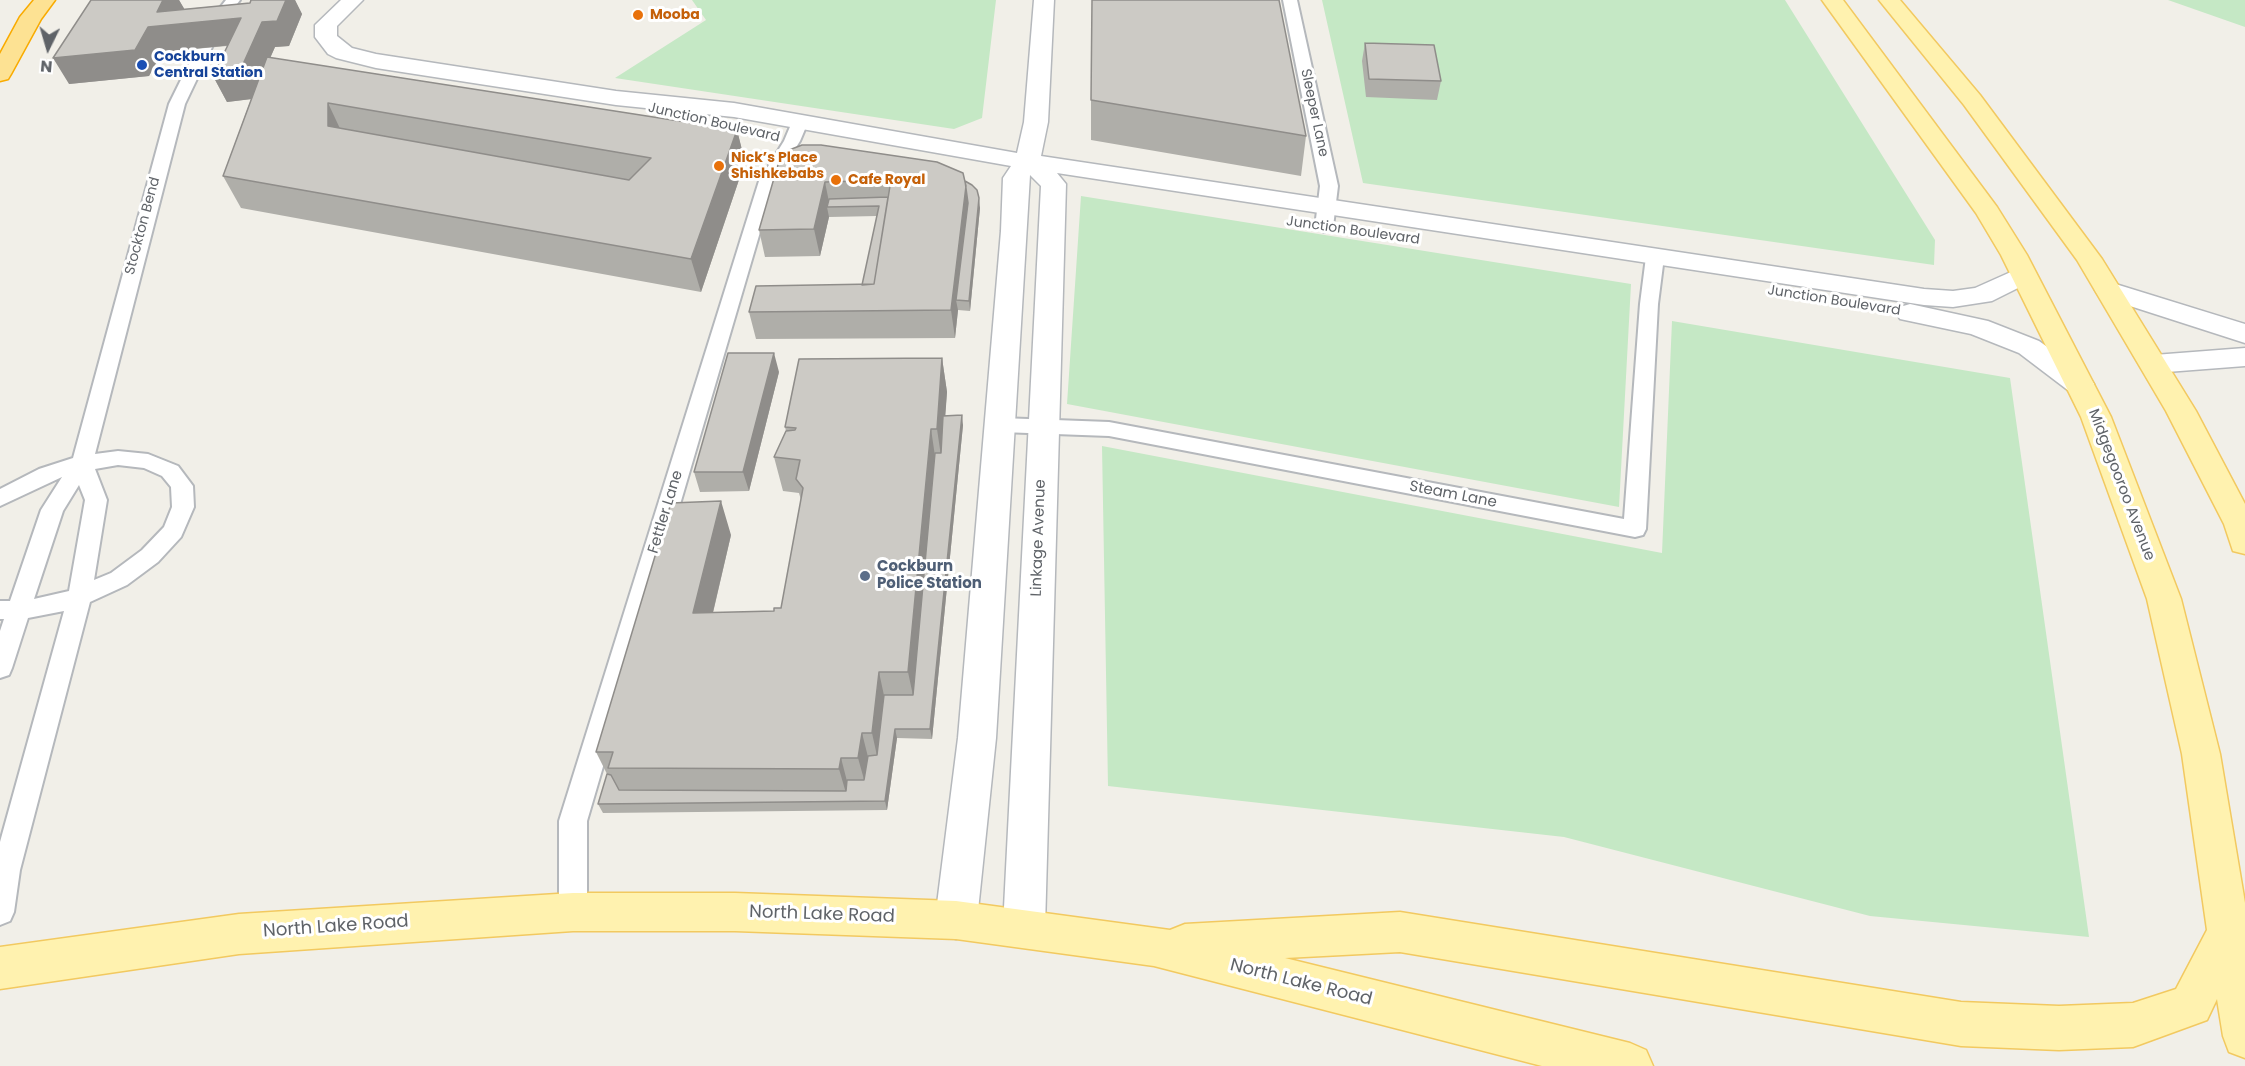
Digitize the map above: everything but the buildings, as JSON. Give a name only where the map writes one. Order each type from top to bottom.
[{"type":"highway","points":[[0,74],[31,17],[45,0]]},
{"type":"main road","name":"Midgegooroo Avenue","points":[[1832,0],[1988,212],[2014,255],[2022,275],[2096,417],[2164,599],[2201,754],[2245,1036]]},
{"type":"main road","points":[[1888,0],[1971,100],[2109,290],[2154,364],[2244,532]]},
{"type":"main road","name":"North Lake Road","points":[[0,969],[239,933],[573,912],[735,912],[956,920],[1024,927],[1154,946],[1630,1066]]},
{"type":"main road","points":[[1154,946],[1400,932],[1961,1024],[2059,1028],[2133,1025],[2191,1005],[2229,932]]},
{"type":"street","name":"Junction Boulevard","points":[[353,0],[338,11],[326,25],[328,42],[336,49],[353,57],[616,98],[677,116],[796,131],[1022,170],[1654,266],[1921,315],[1978,327],[2029,347],[2079,384]]},
{"type":"street","points":[[956,920],[977,738],[1014,231],[1022,170],[1036,122],[1044,0]]},
{"type":"street","points":[[1022,170],[1054,184]]},
{"type":"street","name":"Junction Boulevard","points":[[1054,184],[1326,217]]},
{"type":"street","name":"Linkage Avenue","points":[[1024,927],[1054,184]]},
{"type":"street","name":"Junction Boulevard","points":[[1654,266],[1932,298],[1969,298],[1982,295],[2022,275]]},
{"type":"street","points":[[2109,290],[2245,334]]},
{"type":"street","points":[[2154,364],[2245,357]]},
{"type":"lane","name":"Stockton Bend","points":[[0,668],[9,611],[52,510],[82,463],[177,104],[218,20],[233,0]]},
{"type":"lane","name":"Sleeper Lane","points":[[1290,0],[1329,186],[1326,217]]},
{"type":"lane","name":"Fettler Lane","points":[[573,912],[573,821],[767,181],[796,131]]},
{"type":"lane","name":"Steam Lane","points":[[1001,424],[1109,429],[1635,529],[1654,266]]},
{"type":"lane","points":[[0,498],[47,474],[82,463],[118,458],[148,461],[170,471],[182,486],[183,507],[173,531],[150,556],[119,579],[80,597],[49,606],[9,611]]},
{"type":"lane","points":[[0,912],[6,870],[80,597],[96,500],[82,463]]},
{"type":"green space","points":[[692,0],[996,0],[982,118],[954,129],[615,78],[706,20]]},
{"type":"green space","points":[[1322,0],[1785,0],[1935,240],[1934,265],[1363,183]]},
{"type":"green space","points":[[2168,0],[2245,0],[2245,27]]},
{"type":"green space","points":[[1081,196],[1631,284],[1619,507],[1067,404]]},
{"type":"green space","points":[[1672,321],[2010,378],[2089,937],[1870,916],[1564,837],[1108,786],[1102,446],[1662,553]]},
{"type":"place","name":"Mooba","points":[[638,15]]},
{"type":"place","name":"Cockburn Central Station","points":[[142,65]]},
{"type":"place","name":"Nick’s Place Shishkebabs","points":[[719,166]]},
{"type":"place","name":"Cafe Royal","points":[[836,180]]},
{"type":"place","name":"Cockburn Police Station","points":[[865,576]]}]
